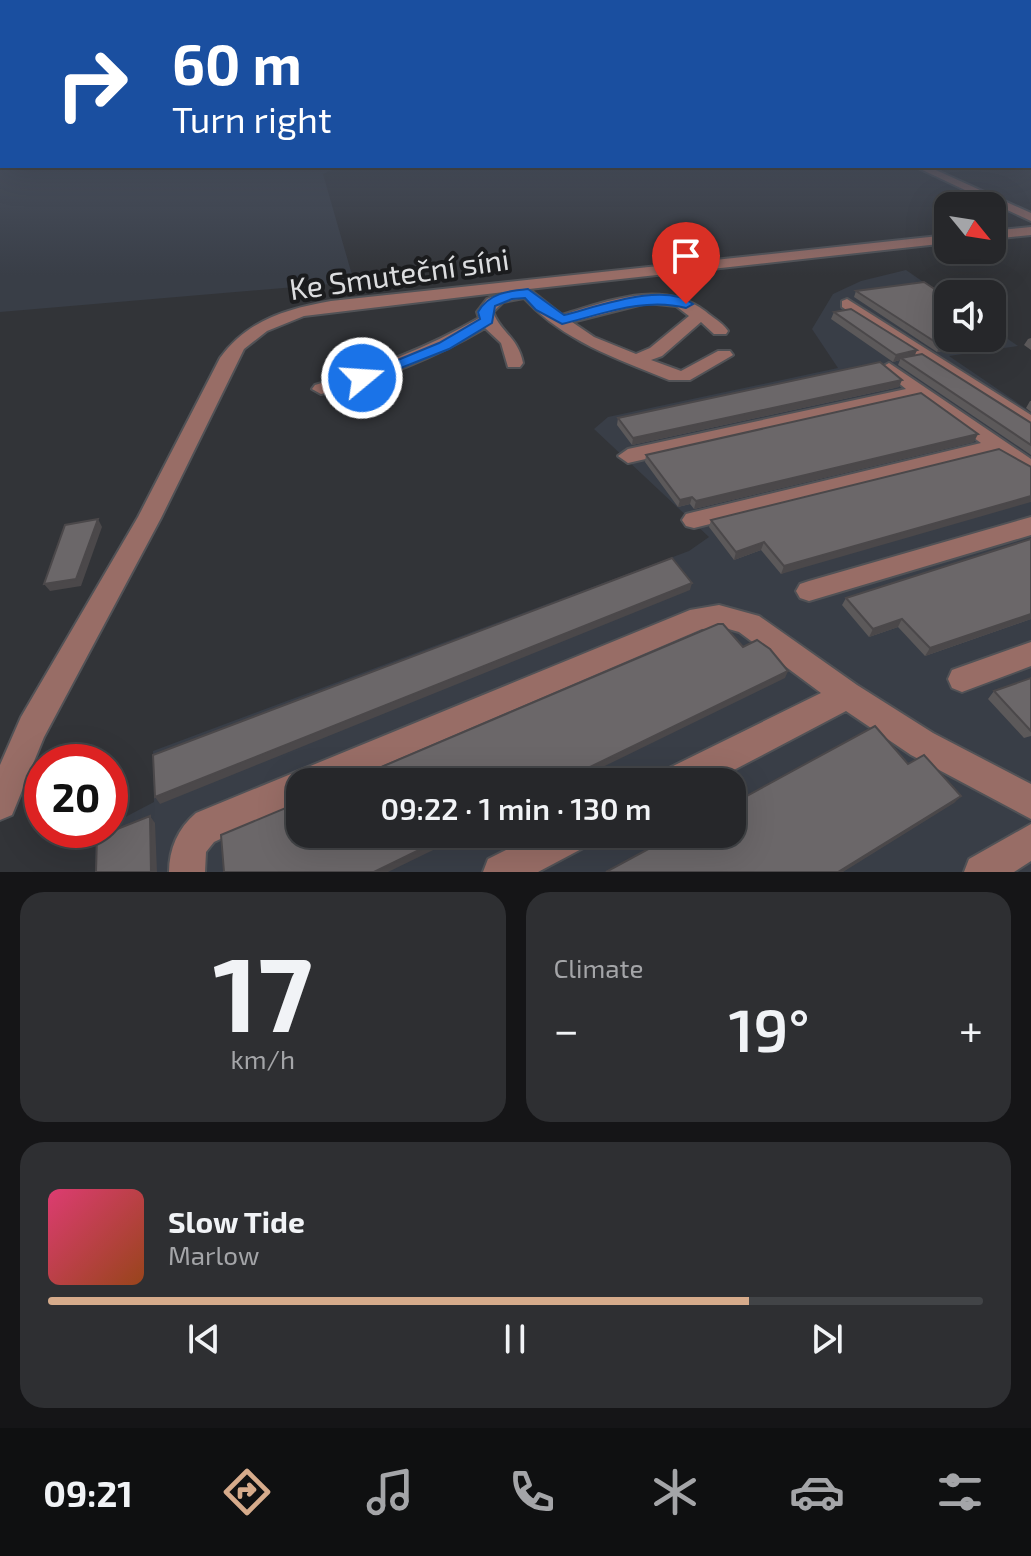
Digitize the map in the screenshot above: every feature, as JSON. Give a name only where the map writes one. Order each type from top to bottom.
[{"type":"street","points":[[980,194],[1031,217]]},
{"type":"street","points":[[1006,234],[1031,231]]},
{"type":"street","name":"Ke Smuteční síni","points":[[0,803],[32,728],[149,518],[229,358],[243,340],[261,326],[298,312],[535,288],[934,241]]},
{"type":"street","points":[[514,363],[511,344],[487,320],[486,308],[494,300],[535,288],[541,307],[588,341],[679,377],[724,355]]},
{"type":"street","points":[[562,320],[647,299],[679,301],[715,324],[720,331]]},
{"type":"street","points":[[847,304],[1031,424]]},
{"type":"street","points":[[636,360],[656,352],[698,314]]},
{"type":"street","points":[[321,389],[391,369],[444,346],[487,320]]},
{"type":"street","points":[[889,368],[1031,469]]},
{"type":"street","points":[[628,456],[921,391]]},
{"type":"street","points":[[694,520],[998,446]]},
{"type":"street","points":[[809,591],[1031,526]]},
{"type":"street","points":[[339,768],[715,614],[731,616],[749,624],[847,695],[964,769],[1031,802]]},
{"type":"street","points":[[962,679],[1031,654]]},
{"type":"street","points":[[704,768],[847,695]]},
{"type":"street","points":[[187,872],[189,848],[196,834],[208,825],[286,791]]},
{"type":"street","points":[[982,872],[1031,841]]},
{"type":"street","points":[[501,872],[548,848]]},
{"type":"shaded area","points":[[0,194],[329,194],[354,282],[0,312]]},
{"type":"shaded area","points":[[906,270],[934,289],[934,352],[977,352],[949,356],[1031,412],[1031,872],[95,872],[96,848],[128,848],[128,816],[154,802],[153,751],[689,551],[709,537],[594,429],[608,417],[838,368],[812,329],[833,294],[861,281]]},
{"type":"shaded area","points":[[1006,338],[1018,346],[1006,348]]},
{"type":"building","points":[[924,282],[934,289],[934,341],[856,291]]},
{"type":"building","points":[[851,309],[917,350],[896,355],[834,312]]},
{"type":"building","points":[[922,354],[1031,423],[1031,445],[901,358]]},
{"type":"building","points":[[880,362],[902,380],[633,438],[618,418]]},
{"type":"building","points":[[921,393],[978,434],[696,501],[692,497],[680,500],[646,455]]},
{"type":"building","points":[[999,449],[1031,467],[1031,496],[784,566],[764,542],[736,552],[711,520]]},
{"type":"building","points":[[98,519],[76,579],[44,584],[65,525]]},
{"type":"building","points":[[1031,539],[1031,614],[930,648],[902,619],[873,629],[846,598]]},
{"type":"building","points":[[672,558],[692,583],[155,797],[153,755]]},
{"type":"building","points":[[718,624],[723,624],[743,647],[757,640],[770,649],[788,671],[588,768],[379,768]]},
{"type":"building","points":[[1031,678],[1031,731],[994,691]]},
{"type":"building","points":[[875,726],[908,764],[924,755],[961,796],[838,872],[606,872],[650,848],[746,848],[746,796]]},
{"type":"building","points":[[286,808],[286,848],[423,848],[374,872],[224,872],[221,835]]},
{"type":"building","points":[[150,816],[151,872],[96,872],[97,848],[128,848],[128,825]]},
{"type":"route","points":[[362,378],[444,346],[487,320],[486,308],[501,297],[528,293],[541,307],[562,320],[647,299],[671,299],[686,304]]}]
